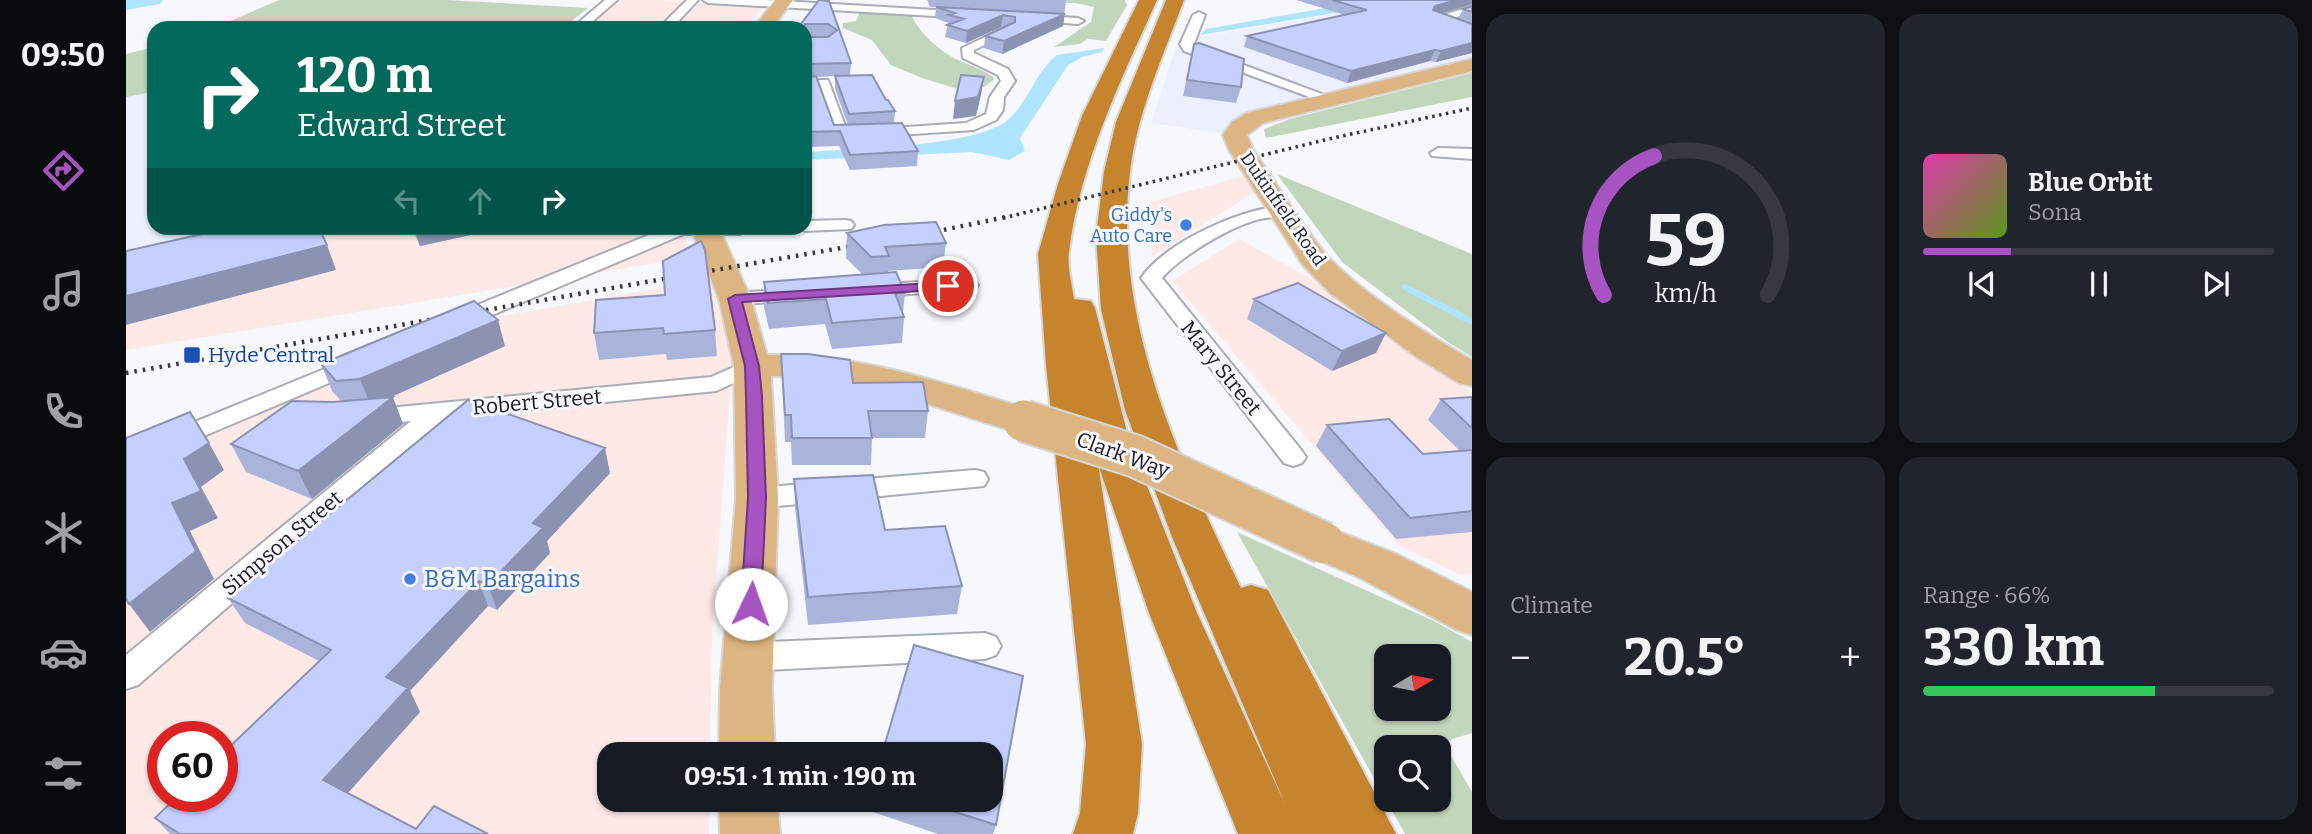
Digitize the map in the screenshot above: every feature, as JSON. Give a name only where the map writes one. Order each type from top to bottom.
[{"type":"highway","points":[[1102,834],[1109,813],[1114,744],[1064,365],[1054,254],[1071,184],[1094,116],[1148,0]]},
{"type":"highway","points":[[1175,0],[1128,121],[1117,172],[1111,236],[1117,309],[1144,410],[1189,524],[1328,834]]},
{"type":"highway","points":[[1071,184],[1072,276],[1110,440],[1173,613],[1268,834]]},
{"type":"highway","points":[[1117,309],[1224,551],[1366,834]]},
{"type":"main road","points":[[769,21],[782,2]]},
{"type":"main road","name":"Dukinfield Road","points":[[1472,65],[1255,118],[1240,127],[1235,135],[1241,150],[1314,259],[1340,285],[1427,349],[1472,375]]},
{"type":"main road","points":[[708,235],[735,299],[752,366],[757,498],[747,657],[747,742]]},
{"type":"main road","name":"Clark Way","points":[[752,366],[807,365],[885,378],[1135,456],[1388,571],[1472,615]]},
{"type":"main road","points":[[1388,571],[1472,595]]},
{"type":"street","points":[[586,21],[612,0]]},
{"type":"street","points":[[673,21],[693,0]]},
{"type":"street","points":[[708,0],[782,2],[978,15]]},
{"type":"street","points":[[1472,9],[1437,19],[1472,31]]},
{"type":"street","points":[[1199,15],[1186,44],[1188,48],[1328,99]]},
{"type":"street","points":[[1016,17],[1079,21]]},
{"type":"street","points":[[812,84],[828,83],[841,136],[947,131],[969,127],[991,117],[996,110],[997,97],[1008,80],[1003,72],[967,55],[968,48],[1006,32]]},
{"type":"street","points":[[1438,153],[1472,154]]},
{"type":"street","name":"Mary Street","points":[[1283,211],[1263,212],[1233,221],[1170,261],[1151,278],[1293,457]]},
{"type":"street","points":[[812,226],[845,225]]},
{"type":"street","points":[[433,331],[664,235]]},
{"type":"street","points":[[855,292],[968,285]]},
{"type":"street","points":[[735,299],[815,294]]},
{"type":"street","points":[[126,460],[369,358]]},
{"type":"street","name":"Robert Street","points":[[345,419],[716,384],[752,366]]},
{"type":"street","name":"Simpson Street","points":[[126,675],[438,411]]},
{"type":"street","points":[[233,415],[289,417]]},
{"type":"street","points":[[757,498],[975,479]]},
{"type":"street","points":[[747,657],[985,646]]},
{"type":"shaded area","points":[[618,0],[764,6],[752,21],[593,21]]},
{"type":"shaded area","points":[[1339,13],[1472,53],[1472,59],[1255,118],[1235,135],[1151,123],[1179,38]]},
{"type":"shaded area","points":[[147,93],[147,235],[221,235],[126,260],[126,97]]},
{"type":"shaded area","points":[[1246,175],[1256,191],[1152,257],[1150,202]]},
{"type":"shaded area","points":[[278,235],[684,235],[693,257],[126,350],[126,274]]},
{"type":"shaded area","points":[[1239,239],[1313,280],[1381,334],[1472,392],[1472,576],[1461,575],[1399,546],[1172,281]]},
{"type":"shaded area","points":[[709,279],[733,355],[712,634],[710,742],[597,742],[597,812],[710,812],[709,834],[126,834],[126,470],[474,321]]},
{"type":"green space","points":[[279,0],[446,0],[588,8],[572,21],[230,21]]},
{"type":"green space","points":[[1028,0],[1125,0],[1127,5],[1106,41],[1088,39],[1080,44],[1054,47],[1091,22],[1094,7],[1076,3],[1030,3]]},
{"type":"green space","points":[[860,12],[911,15],[925,36],[938,47],[995,79],[984,87],[958,89],[891,65],[872,40],[843,28],[843,23],[856,21]]},
{"type":"green space","points":[[147,49],[147,93],[126,97],[126,54]]},
{"type":"green space","points":[[1472,73],[1472,97],[1266,138],[1264,129],[1290,119]]},
{"type":"green space","points":[[1277,174],[1472,254],[1472,357],[1446,341],[1342,262]]},
{"type":"green space","points":[[1237,532],[1434,621],[1472,642],[1472,733],[1451,740],[1451,735],[1374,735],[1374,778]]},
{"type":"green space","points":[[1451,756],[1472,792],[1472,834],[1405,834],[1393,812],[1451,812]]},
{"type":"water","points":[[1371,0],[1384,5],[1200,35],[1206,29]]},
{"type":"water","points":[[1104,48],[1102,52],[1082,57],[1068,65],[1020,138],[1025,151],[1009,160],[972,152],[812,160],[812,152],[943,141],[971,136],[993,128],[1016,112],[1043,69],[1057,55]]},
{"type":"building","points":[[819,0],[829,1],[851,63],[812,64],[812,37],[828,37],[837,30],[828,24],[803,21]]},
{"type":"building","points":[[1332,0],[1457,0],[1435,6],[1433,10],[1472,24],[1472,43],[1351,71],[1247,36],[1367,10]]},
{"type":"building","points":[[936,7],[1065,14],[1004,41],[985,36],[1015,22],[1015,17],[1003,15],[967,31],[947,25],[964,19],[949,15],[955,13]]},
{"type":"building","points":[[1199,43],[1244,59],[1241,87],[1187,80],[1194,44]]},
{"type":"building","points":[[872,75],[895,111],[849,114],[835,76]]},
{"type":"building","points":[[961,75],[984,77],[978,97],[955,101]]},
{"type":"building","points":[[812,76],[816,76],[834,125],[902,123],[918,151],[850,155],[840,131],[812,132]]},
{"type":"building","points":[[936,222],[946,243],[885,247],[889,256],[871,257],[847,233],[884,225]]},
{"type":"building","points":[[198,235],[322,235],[327,245],[126,296],[126,251]]},
{"type":"building","points":[[701,241],[705,250],[715,330],[664,334],[663,328],[594,333],[596,300],[665,295],[663,261]]},
{"type":"building","points":[[896,272],[905,293],[895,293],[904,317],[832,323],[826,299],[768,303],[764,282]]},
{"type":"building","points":[[1298,283],[1386,333],[1342,351],[1254,299]]},
{"type":"building","points":[[474,301],[498,320],[360,379],[336,381],[321,364]]},
{"type":"building","points":[[781,354],[808,354],[850,360],[853,383],[923,382],[928,411],[868,411],[872,438],[792,438],[791,415],[785,415]]},
{"type":"building","points":[[393,397],[298,471],[231,444],[292,401],[333,402]]},
{"type":"building","points":[[1472,397],[1472,428],[1441,399]]},
{"type":"building","points":[[468,400],[605,448],[533,523],[543,528],[488,585],[479,581],[386,677],[408,688],[323,780],[416,829],[434,806],[488,834],[180,834],[155,818],[161,812],[238,812],[238,739],[331,650],[228,598]]},
{"type":"building","points":[[190,412],[209,443],[184,459],[201,491],[172,503],[196,551],[129,604],[126,599],[126,438]]},
{"type":"building","points":[[1389,419],[1423,454],[1472,450],[1472,511],[1410,518],[1327,425]]},
{"type":"building","points":[[873,475],[885,530],[945,526],[962,586],[808,597],[794,479]]},
{"type":"building","points":[[914,645],[1023,676],[1003,786],[1003,742],[886,742]]},
{"type":"building","points":[[955,812],[998,812],[996,825]]},
{"type":"waterway","points":[[126,4],[153,0]]},
{"type":"waterway","points":[[1405,287],[1472,322]]},
{"type":"railway","points":[[1003,218],[1333,138],[1472,108]]},
{"type":"railway","points":[[919,235],[1011,216]]},
{"type":"railway","points":[[126,373],[864,244]]},
{"type":"place","name":"Giddy's Auto Care","points":[[1186,225]]},
{"type":"place","name":"Hyde Central","points":[[192,355]]},
{"type":"place","name":"B&M Bargains","points":[[410,579]]},
{"type":"route","points":[[751,604],[757,498],[754,396],[752,366],[735,299],[948,286]]}]
